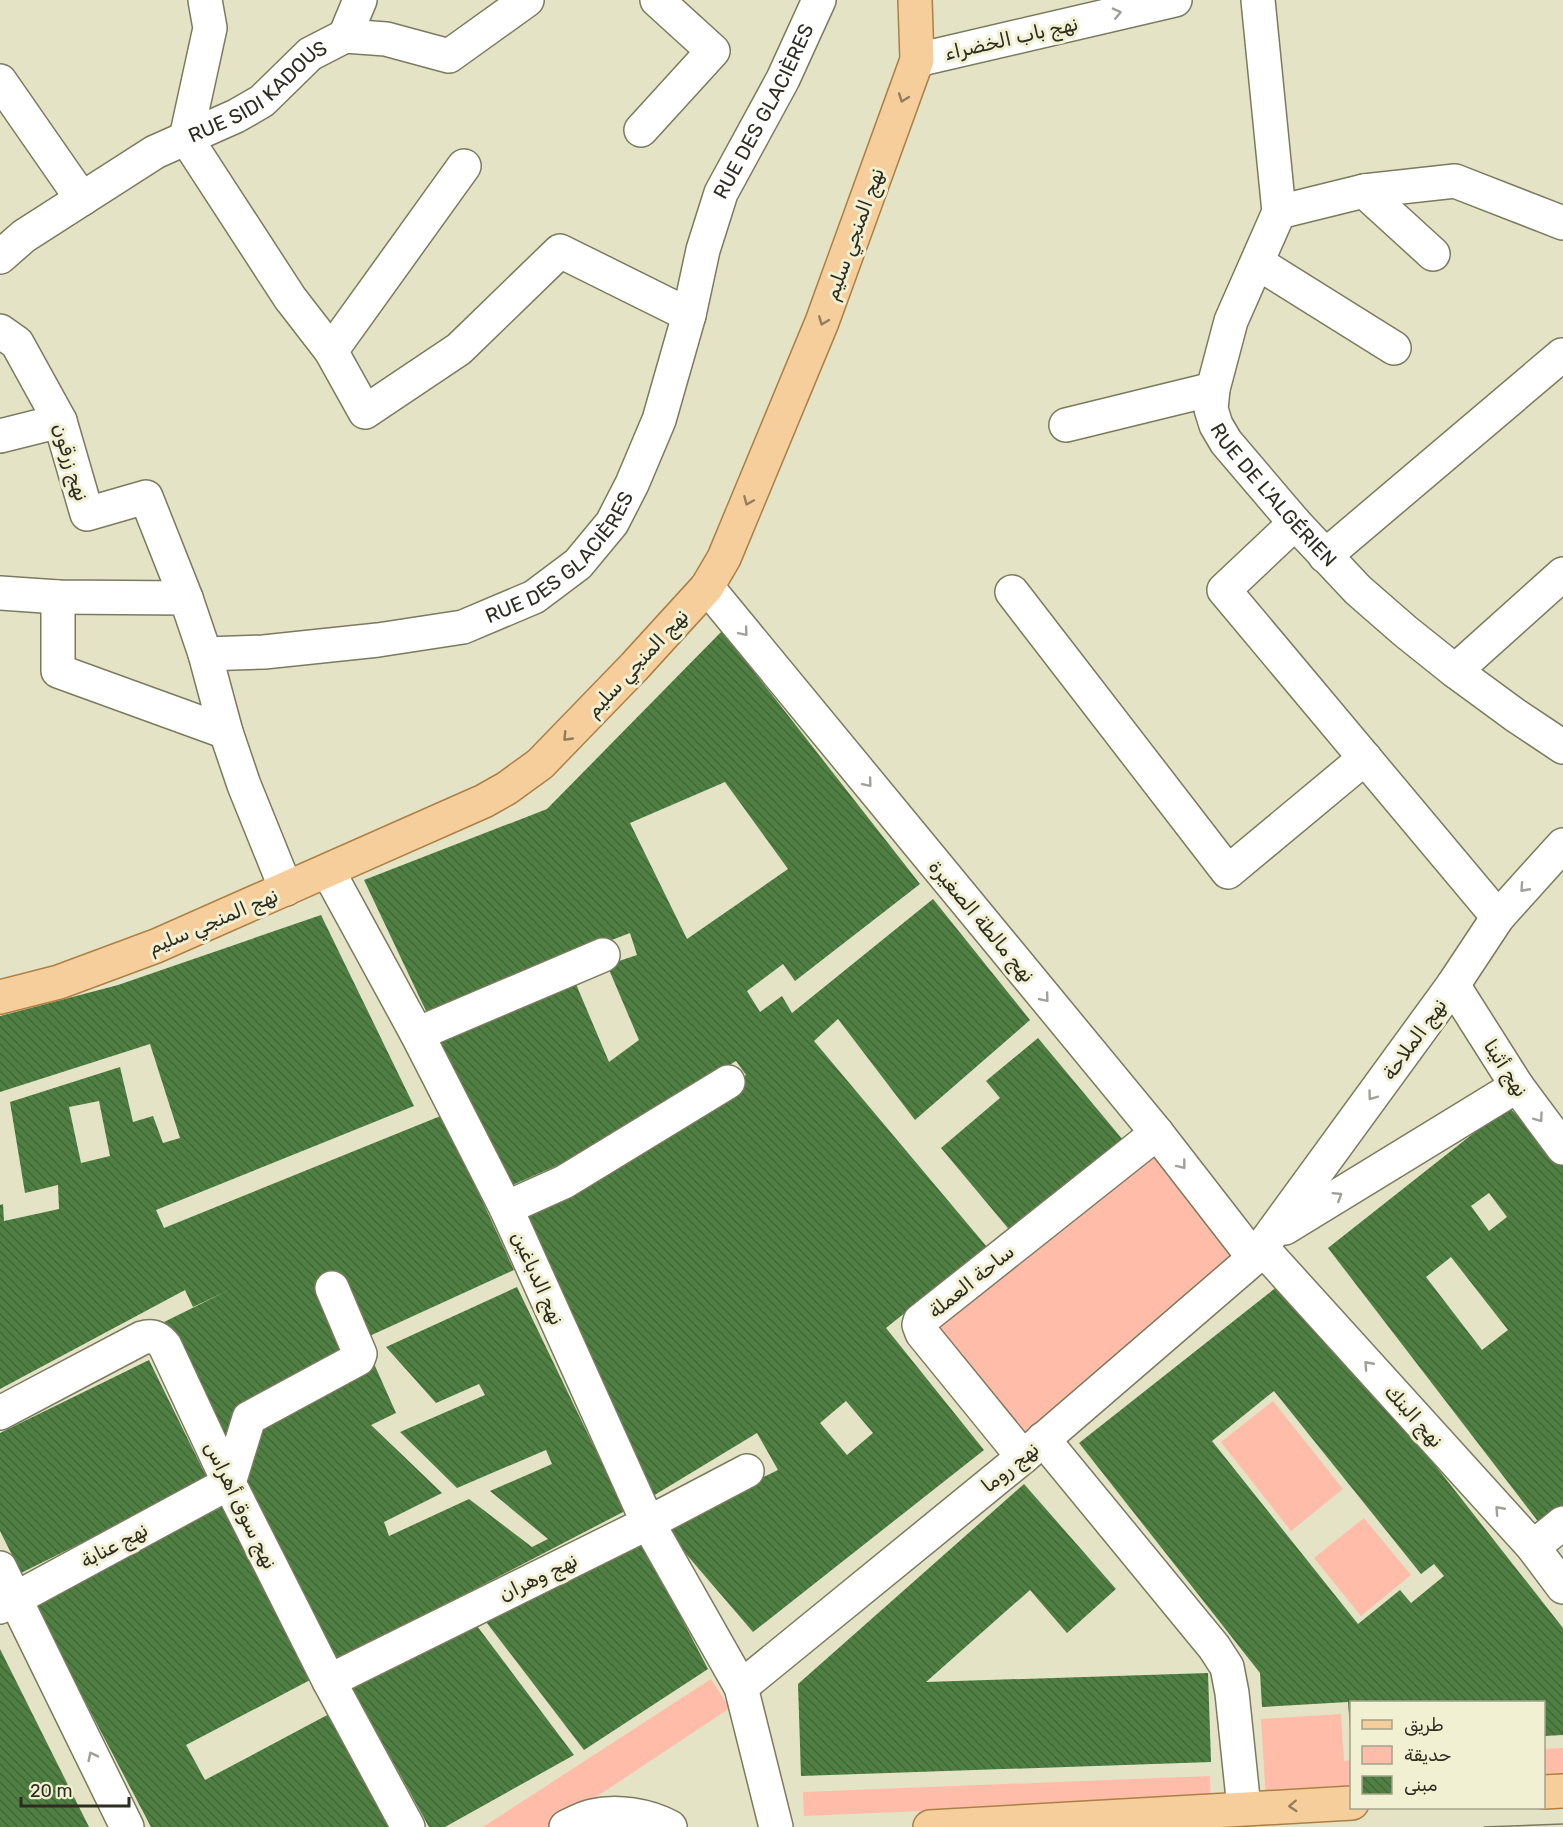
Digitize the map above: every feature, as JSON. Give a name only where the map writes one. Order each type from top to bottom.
[{"type":"main road","name":"نهج المنجي سليم","points":[[0,997],[59,982],[156,946],[484,801],[507,788],[540,764],[634,668],[706,587],[724,558],[822,322],[917,60],[915,0]]},
{"type":"main road","points":[[1545,1792],[1563,1791]]},
{"type":"main road","points":[[930,1827],[1117,1821],[1244,1808],[1350,1803]]},
{"type":"street","points":[[206,0],[210,28],[186,138],[290,298],[331,351],[365,412],[459,349],[560,251],[689,315]]},
{"type":"street","points":[[345,36],[360,0]]},
{"type":"street","name":"RUE SIDI KADOUS","points":[[0,256],[24,236],[155,152],[236,116],[262,101],[310,54],[345,36],[386,39],[449,56],[527,0]]},
{"type":"street","points":[[641,130],[713,51],[657,0]]},
{"type":"street","name":"RUE DES GLACIÈRES","points":[[205,654],[264,652],[378,640],[463,627],[534,597],[578,564],[612,524],[632,484],[659,420],[689,315],[703,250],[721,193],[783,79],[819,0]]},
{"type":"street","name":"نهج باب الخضراء","points":[[917,60],[1175,0]]},
{"type":"street","name":"RUE DE L'ALGÉRIEN","points":[[1258,0],[1279,212],[1231,321],[1210,409],[1216,425],[1226,442],[1295,523],[1358,590],[1455,671],[1563,747]]},
{"type":"street","points":[[0,81],[82,199]]},
{"type":"street","points":[[331,351],[464,166]]},
{"type":"street","points":[[1279,212],[1364,191],[1455,181],[1563,223]]},
{"type":"street","points":[[1364,191],[1432,254]]},
{"type":"street","points":[[1258,262],[1394,348]]},
{"type":"street","name":"نهج زرقون","points":[[0,331],[17,343],[60,421],[87,514],[146,497],[186,598]]},
{"type":"street","points":[[1325,556],[1563,355]]},
{"type":"street","points":[[1066,425],[1213,389]]},
{"type":"street","points":[[0,436],[60,421]]},
{"type":"street","points":[[1295,523],[1224,590],[1498,917]]},
{"type":"street","points":[[1455,671],[1563,574]]},
{"type":"street","name":"نهج مالطة الصغيرة","points":[[706,587],[1157,1133],[1262,1248]]},
{"type":"street","points":[[1012,592],[1228,872],[1365,758]]},
{"type":"street","points":[[0,593],[58,597],[186,598],[205,654],[225,732],[286,889]]},
{"type":"street","points":[[58,597],[58,671],[225,732]]},
{"type":"street","name":"نهج الملاحة","points":[[1262,1248],[1453,985],[1498,917],[1563,845]]},
{"type":"street","name":"نهج الدباغين","points":[[328,871],[417,1034],[506,1208],[648,1522],[741,1687],[776,1827]]},
{"type":"street","points":[[417,1034],[603,955]]},
{"type":"street","name":"نهج أثينا","points":[[1453,985],[1517,1086],[1563,1148]]},
{"type":"street","points":[[506,1208],[564,1182],[728,1082]]},
{"type":"street","points":[[1262,1248],[1517,1086]]},
{"type":"street","name":"ساحة العملة","points":[[1033,1448],[922,1333],[920,1321],[1157,1133]]},
{"type":"street","name":"نهج روما","points":[[741,1687],[1033,1448],[1262,1248]]},
{"type":"street","name":"نهج البنك","points":[[1262,1248],[1533,1547],[1563,1587]]},
{"type":"street","points":[[229,1483],[249,1418],[358,1359],[360,1354],[332,1288]]},
{"type":"street","name":"نهج سوق أهراس","points":[[0,1413],[142,1338],[154,1337],[165,1346],[229,1483],[329,1681],[408,1827]]},
{"type":"street","points":[[1033,1448],[1214,1647],[1227,1667],[1232,1693],[1244,1808]]},
{"type":"street","name":"نهج وهران","points":[[329,1681],[747,1471]]},
{"type":"street","name":"نهج عنابة","points":[[7,1603],[229,1483]]},
{"type":"street","points":[[1533,1547],[1563,1523]]},
{"type":"street","points":[[0,1568],[7,1603],[127,1827]]},
{"type":"street","points":[[566,1827],[591,1816],[618,1812],[660,1821],[670,1827]]},
{"type":"green space","points":[[1154,1145],[1249,1262],[1025,1443],[930,1326]]},
{"type":"green space","points":[[1273,1401],[1343,1489],[1291,1531],[1221,1442]]},
{"type":"green space","points":[[1364,1518],[1411,1575],[1361,1616],[1314,1558]]},
{"type":"green space","points":[[711,1679],[730,1708],[551,1827],[483,1827]]},
{"type":"green space","points":[[1341,1714],[1344,1761],[1350,1760],[1350,1795],[1266,1800],[1261,1719]]},
{"type":"green space","points":[[1563,1748],[1563,1783],[1545,1784],[1545,1749]]},
{"type":"green space","points":[[1210,1776],[1211,1799],[804,1816],[803,1792]]},
{"type":"building","points":[[722,631],[920,884],[795,981],[783,964],[747,991],[760,1012],[782,996],[792,1013],[933,899],[1030,1020],[915,1120],[838,1019],[814,1041],[987,1247],[886,1328],[984,1450],[753,1632],[662,1526],[778,1470],[757,1433],[648,1499],[511,1209],[600,1170],[746,1075],[736,1061],[590,1151],[506,1188],[433,1029],[573,977],[609,1062],[639,1040],[607,965],[637,955],[630,933],[426,1011],[364,880],[547,809]],"holes":[[[725,782],[788,869],[687,939],[630,823]],[[846,1401],[873,1433],[847,1455],[820,1423]]]},
{"type":"building","points":[[321,915],[414,1106],[156,1210],[164,1228],[443,1115],[514,1270],[363,1339],[396,1413],[371,1425],[442,1493],[384,1522],[389,1536],[469,1499],[532,1547],[548,1539],[490,1491],[552,1464],[546,1450],[457,1488],[400,1432],[485,1395],[479,1384],[436,1403],[386,1347],[517,1287],[625,1511],[338,1660],[246,1488],[164,1322],[229,1290],[193,1307],[185,1290],[0,1389],[0,1205],[3,1204],[4,1221],[59,1209],[58,1185],[25,1193],[10,1102],[120,1067],[133,1122],[153,1116],[163,1143],[180,1138],[150,1044],[0,1092],[0,1016],[118,985]],"holes":[[[99,1101],[110,1156],[81,1163],[69,1107]]]},
{"type":"building","points":[[1038,1038],[1123,1140],[1012,1233],[941,1148],[1000,1098],[986,1081]]},
{"type":"building","points":[[1508,1106],[1563,1165],[1563,1506],[1540,1524],[1328,1248]],"holes":[[[1489,1193],[1507,1217],[1489,1231],[1471,1206]],[[1451,1257],[1508,1330],[1482,1350],[1426,1277]]]},
{"type":"building","points":[[1288,1278],[1563,1628],[1563,1735],[1545,1736],[1545,1701],[1350,1701],[1350,1730],[1348,1702],[1262,1707],[1260,1673],[1079,1443]],"holes":[[[1274,1391],[1421,1574],[1434,1564],[1444,1576],[1411,1603],[1400,1590],[1358,1624],[1212,1441]]]},
{"type":"building","points":[[149,1360],[208,1480],[21,1573],[0,1531],[0,1433]]},
{"type":"building","points":[[1024,1484],[1116,1589],[1067,1633],[1030,1590],[926,1682],[1208,1673],[1211,1762],[801,1776],[798,1684]]},
{"type":"building","points":[[222,1507],[312,1679],[186,1745],[205,1780],[331,1713],[391,1827],[151,1827],[35,1606]]},
{"type":"building","points":[[635,1529],[708,1669],[584,1750],[480,1614]]},
{"type":"building","points":[[471,1618],[574,1755],[445,1827],[429,1827],[349,1682]]},
{"type":"building","points":[[0,1649],[89,1827],[0,1827]]},
{"type":"tram line","points":[[1484,1827],[1563,1824]]}]
